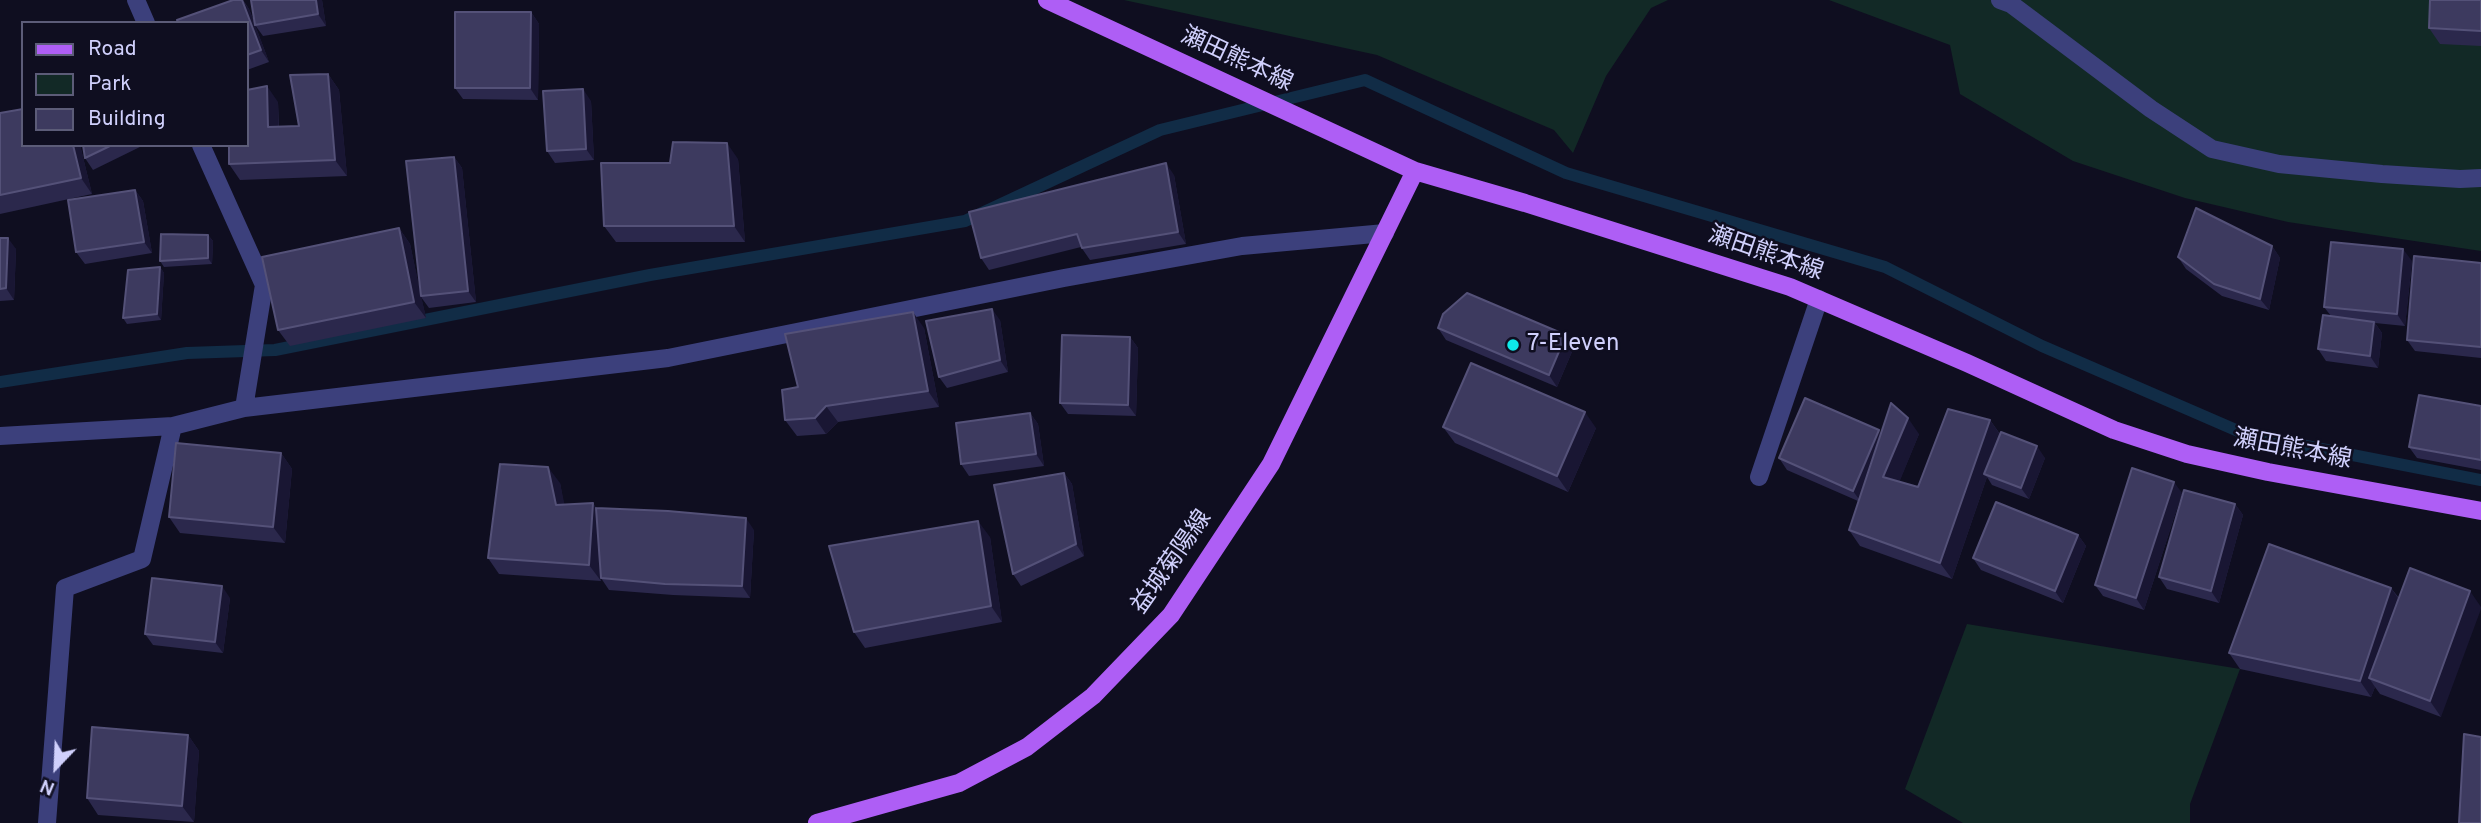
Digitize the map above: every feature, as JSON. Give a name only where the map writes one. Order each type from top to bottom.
[{"type":"main road","name":"瀬田熊本線","points":[[1047,0],[1415,171],[1751,274],[1819,299],[2114,430],[2187,454],[2268,472],[2481,511]]},
{"type":"main road","name":"益城菊陽線","points":[[817,823],[959,783],[1027,747],[1093,696],[1171,615],[1271,464],[1415,171]]},
{"type":"street","points":[[136,0],[145,21]]},
{"type":"street","points":[[2000,0],[2011,4],[2151,109],[2212,149],[2279,164],[2382,174],[2481,178]]},
{"type":"street","points":[[202,147],[264,285],[244,408]]},
{"type":"street","points":[[0,436],[173,426],[244,408],[668,358],[1064,278],[1242,246],[1385,233]]},
{"type":"street","points":[[1759,477],[1819,299]]},
{"type":"street","points":[[47,823],[65,588],[142,559],[173,426]]},
{"type":"green space","points":[[1124,0],[1668,0],[1651,8],[1606,76],[1573,153],[1554,130],[1377,55]]},
{"type":"green space","points":[[1829,0],[2481,0],[2481,251],[2288,222],[2185,198],[2073,161],[1960,94],[1950,45]]},
{"type":"green space","points":[[1967,624],[2240,669],[2190,804],[2190,823],[1963,823],[1905,789]]},
{"type":"building","points":[[233,0],[242,0],[261,50],[248,55],[248,21],[177,20]]},
{"type":"building","points":[[251,0],[316,0],[318,14],[255,25]]},
{"type":"building","points":[[2430,0],[2481,0],[2481,31],[2429,28]]},
{"type":"building","points":[[455,12],[531,12],[530,88],[455,88]]},
{"type":"building","points":[[328,74],[335,160],[229,164],[229,147],[248,147],[248,90],[267,86],[268,127],[299,126],[290,75]]},
{"type":"building","points":[[583,89],[586,149],[547,151],[543,91]]},
{"type":"building","points":[[21,109],[21,147],[73,147],[81,178],[0,195],[0,113]]},
{"type":"building","points":[[673,142],[727,143],[734,226],[604,226],[601,163],[670,163]]},
{"type":"building","points":[[83,147],[108,147],[85,158]]},
{"type":"building","points":[[454,157],[468,291],[421,296],[406,161]]},
{"type":"building","points":[[1166,163],[1178,232],[1082,248],[1077,234],[981,258],[969,212]]},
{"type":"building","points":[[135,190],[144,242],[76,252],[68,200]]},
{"type":"building","points":[[2196,208],[2272,246],[2260,299],[2214,284],[2178,257]]},
{"type":"building","points":[[399,228],[414,302],[278,330],[262,257]]},
{"type":"building","points":[[161,234],[208,235],[208,258],[160,261]]},
{"type":"building","points":[[0,238],[8,238],[6,288],[0,289]]},
{"type":"building","points":[[2331,242],[2403,249],[2397,314],[2324,307]]},
{"type":"building","points":[[2414,256],[2481,263],[2481,347],[2407,340]]},
{"type":"building","points":[[160,267],[157,314],[123,318],[128,270]]},
{"type":"building","points":[[1467,293],[1566,335],[1549,375],[1438,328],[1443,314]]},
{"type":"building","points":[[992,309],[1000,360],[939,377],[926,321]]},
{"type":"building","points":[[913,312],[928,391],[826,406],[815,418],[785,420],[782,390],[798,387],[785,334]]},
{"type":"building","points":[[2323,315],[2374,322],[2370,356],[2318,349]]},
{"type":"building","points":[[1062,335],[1130,337],[1128,405],[1060,403]]},
{"type":"building","points":[[1471,363],[1585,412],[1557,476],[1443,427]]},
{"type":"building","points":[[2419,395],[2481,406],[2481,460],[2409,447]]},
{"type":"building","points":[[1805,398],[1879,430],[1853,491],[1779,458]]},
{"type":"building","points":[[1891,403],[1908,418],[1883,477],[1918,487],[1948,409],[1990,420],[1940,563],[1849,530]]},
{"type":"building","points":[[1030,413],[1036,454],[961,464],[956,423]]},
{"type":"building","points":[[2001,432],[2037,446],[2021,488],[1984,474]]},
{"type":"building","points":[[176,443],[281,453],[273,527],[169,517]]},
{"type":"building","points":[[500,464],[548,467],[556,505],[593,503],[589,565],[488,558]]},
{"type":"building","points":[[2132,468],[2174,482],[2136,598],[2095,585]]},
{"type":"building","points":[[1064,473],[1076,544],[1013,574],[994,485]]},
{"type":"building","points":[[2184,490],[2235,504],[2211,591],[2159,577]]},
{"type":"building","points":[[1996,502],[2078,535],[2055,591],[1973,558]]},
{"type":"building","points":[[596,508],[746,518],[742,586],[665,584],[601,578]]},
{"type":"building","points":[[978,521],[991,606],[854,632],[829,546]]},
{"type":"building","points":[[2269,544],[2391,588],[2360,681],[2229,653]]},
{"type":"building","points":[[2410,568],[2470,591],[2430,701],[2369,678]]},
{"type":"building","points":[[152,578],[222,586],[215,642],[145,634]]},
{"type":"building","points":[[92,727],[188,735],[182,806],[87,798]]},
{"type":"building","points":[[2464,734],[2481,737],[2481,823],[2459,823]]},
{"type":"waterway","points":[[0,382],[187,353],[275,350],[650,275],[965,221],[1160,130],[1365,80],[1566,173],[1885,267],[2042,346],[2245,434],[2481,480]]},
{"type":"place","name":"7-Eleven","points":[[1513,345]]}]
